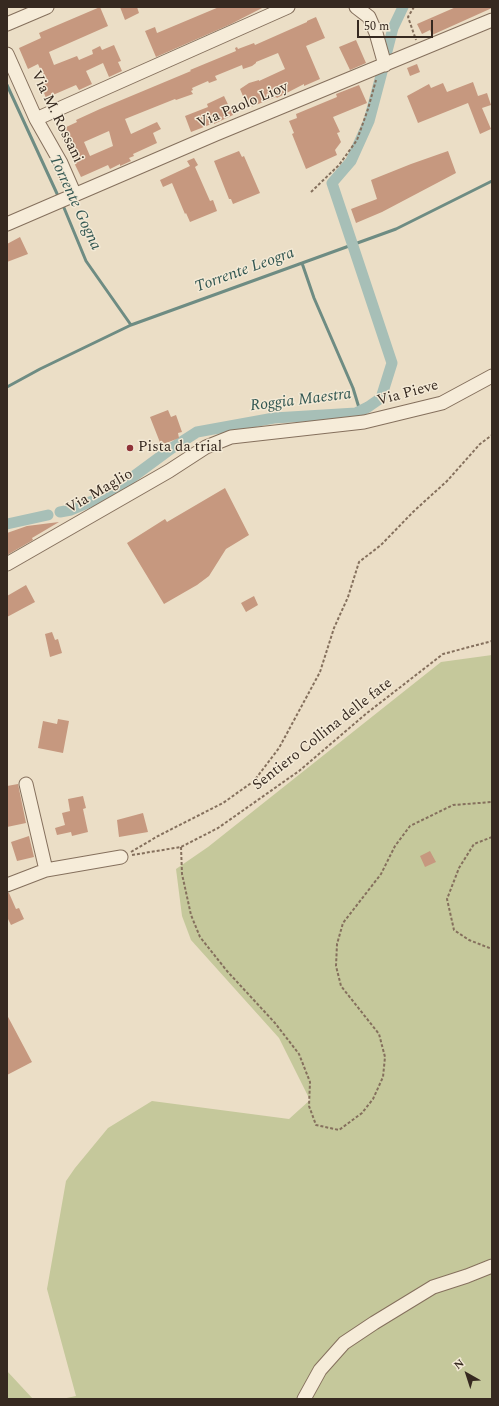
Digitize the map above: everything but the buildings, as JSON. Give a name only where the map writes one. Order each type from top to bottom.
[{"type":"street","points":[[7,24],[47,7]]},
{"type":"street","points":[[36,118],[288,7]]},
{"type":"street","points":[[356,7],[369,17],[376,33],[382,66]]},
{"type":"street","name":"Via Paolo Lioy","points":[[7,224],[216,134],[492,20]]},
{"type":"street","name":"Via M. Rossani","points":[[7,54],[36,118],[61,163],[71,197]]},
{"type":"street","name":"Via Pieve","points":[[231,437],[364,422],[442,403],[492,376]]},
{"type":"street","name":"Via Maglio","points":[[7,564],[169,471],[206,447],[231,437]]},
{"type":"street","points":[[26,784],[46,870]]},
{"type":"street","points":[[7,885],[46,870],[121,857]]},
{"type":"street","points":[[304,1399],[320,1370],[344,1343],[433,1287],[492,1266]]},
{"type":"path","points":[[414,7],[408,17],[416,42],[423,49]]},
{"type":"path","points":[[311,192],[339,165],[356,140],[382,66]]},
{"type":"path","points":[[121,857],[158,836],[223,803],[254,781],[279,748],[320,672],[334,628],[348,597],[359,562],[381,545],[413,512],[447,481],[480,444],[492,435]]},
{"type":"path","name":"Sentiero Collina delle fate","points":[[121,857],[181,848],[218,828],[299,772],[367,713],[443,654],[492,642]]},
{"type":"path","points":[[181,848],[182,874],[191,915],[200,937],[227,972],[275,1024],[299,1054],[310,1082],[309,1106],[316,1125],[339,1130],[362,1113],[373,1099],[383,1076],[385,1058],[379,1034],[341,986],[336,966],[337,944],[343,923],[381,874],[395,846],[410,826],[453,805],[492,802]]},
{"type":"path","points":[[492,837],[474,844],[459,868],[447,898],[454,930],[469,940],[492,949]]},
{"type":"green space","points":[[492,655],[492,1399],[62,1399],[76,1396],[47,1289],[66,1181],[108,1128],[152,1101],[289,1119],[310,1100],[279,1038],[191,940],[182,916],[176,869],[208,847],[441,662]]},
{"type":"green space","points":[[7,1371],[33,1399],[7,1399]]},
{"type":"waterway","name":"Roggia Maestra","points":[[385,59],[393,28],[403,7]]},
{"type":"waterway","name":"Roggia Maestra","points":[[60,512],[71,510],[111,493],[172,448],[197,432],[274,418],[356,413],[381,398],[392,363],[332,183],[351,161],[369,121],[383,68]]},
{"type":"waterway","name":"Torrente Gogna","points":[[7,85],[59,198]]},
{"type":"waterway","name":"Torrente Leogra","points":[[7,387],[40,369],[131,325],[396,229],[492,181]]},
{"type":"waterway","name":"Torrente Gogna","points":[[62,203],[86,261],[131,325]]},
{"type":"waterway","points":[[302,263],[314,298],[353,388],[360,411]]},
{"type":"waterway","name":"Roggia Maestra","points":[[7,524],[48,515]]},
{"type":"place","name":"Pista da trial","points":[[130,448]]}]
